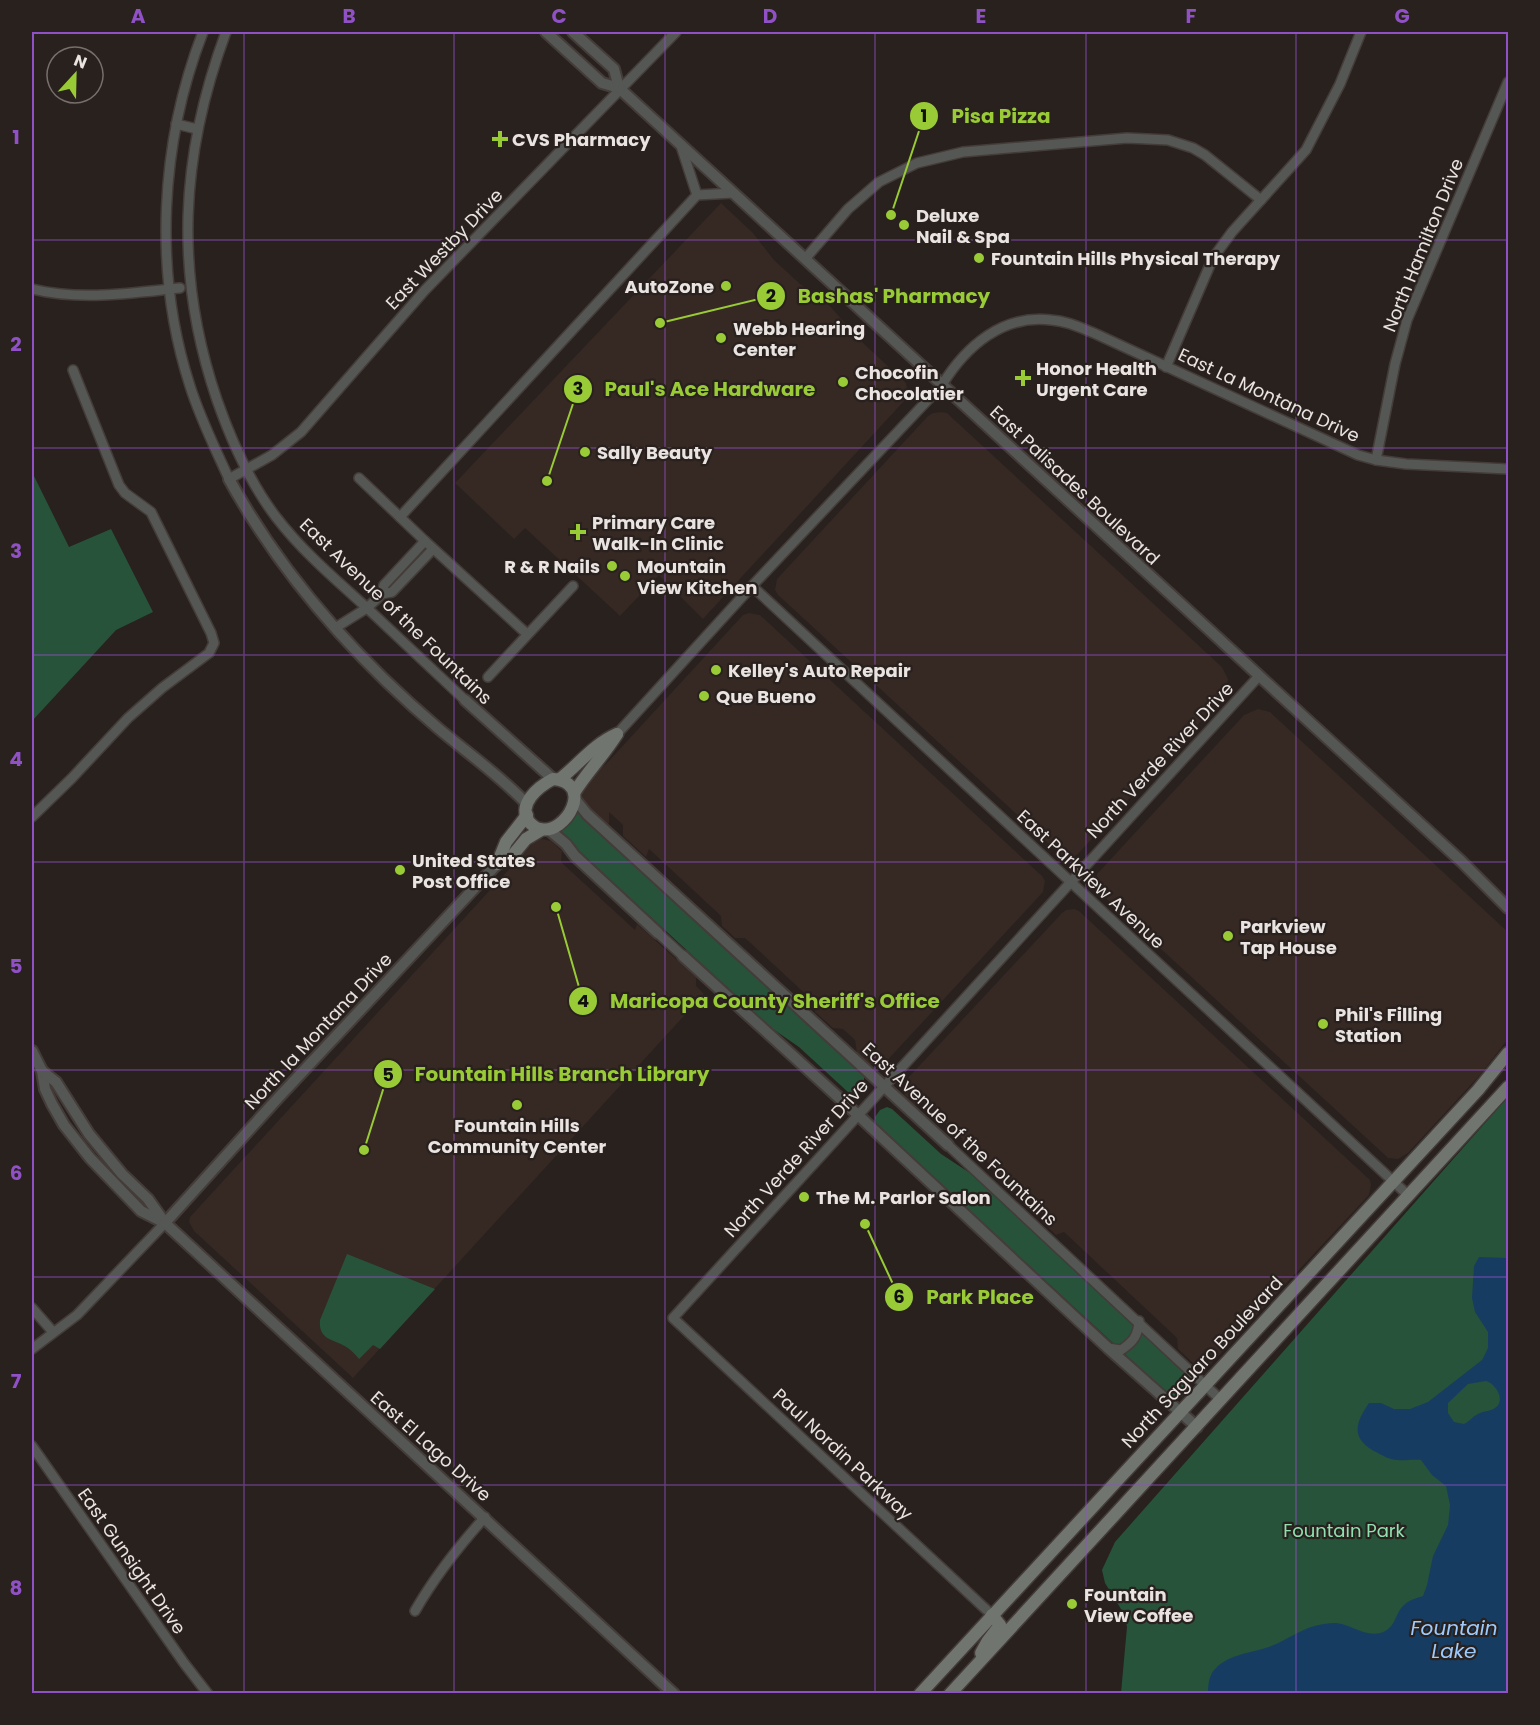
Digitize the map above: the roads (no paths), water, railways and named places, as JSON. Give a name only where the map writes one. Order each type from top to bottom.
[{"type":"main road","points":[[497,864],[506,843],[535,792],[574,769],[602,741],[617,734]]},
{"type":"main road","points":[[497,864],[512,856],[526,839],[559,824],[567,816],[583,778],[606,752],[617,734]]},
{"type":"main road","points":[[556,779],[569,783],[574,796]]},
{"type":"main road","points":[[526,809],[532,825],[545,829]]},
{"type":"main road","name":"North Saguaro Boulevard","points":[[920,1694],[1478,1090],[1509,1053]]},
{"type":"main road","points":[[950,1694],[1509,1088]]},
{"type":"main road","points":[[976,1665],[987,1642],[1000,1625],[992,1615]]},
{"type":"street","points":[[203,32],[176,124],[166,208],[169,289],[189,384],[201,417],[229,479],[249,516],[275,556],[356,651],[439,729],[496,774],[526,809]]},
{"type":"street","name":"East Avenue of the Fountains","points":[[226,32],[212,72],[197,129],[188,208],[189,275],[193,308],[205,363],[231,437],[274,514],[288,532],[465,700],[540,769],[556,779]]},
{"type":"street","name":"East Palisades Boulevard","points":[[546,32],[602,83],[619,88],[1461,861],[1509,908]]},
{"type":"street","name":"East Palisades Boulevard","points":[[573,32],[614,69],[619,88]]},
{"type":"street","name":"East Westby Drive","points":[[229,479],[288,444],[317,415],[425,290],[619,88],[676,32]]},
{"type":"street","points":[[1166,366],[1213,258],[1232,232],[1306,150],[1340,84],[1361,32]]},
{"type":"street","name":"North Hamilton Drive","points":[[1376,460],[1395,364],[1407,320],[1509,82]]},
{"type":"street","points":[[176,124],[197,129]]},
{"type":"street","points":[[805,259],[848,209],[879,182],[917,163],[963,152],[1127,138],[1168,140],[1193,148],[1205,155],[1261,200]]},
{"type":"street","points":[[681,145],[698,195]]},
{"type":"street","points":[[400,517],[698,195],[733,193]]},
{"type":"street","points":[[32,289],[77,296],[180,288]]},
{"type":"street","name":"East La Montana Drive","points":[[942,385],[955,365],[983,339],[1001,327],[1031,319],[1052,320],[1069,324],[1166,366],[1311,434],[1376,460],[1509,470]]},
{"type":"street","points":[[32,817],[128,718],[213,648],[214,643],[151,512],[125,494],[119,484],[74,370]]},
{"type":"street","points":[[617,734],[752,586],[942,385]]},
{"type":"street","points":[[359,478],[527,634]]},
{"type":"street","points":[[382,594],[384,585],[425,541]]},
{"type":"street","points":[[335,628],[366,608],[382,594],[392,592],[433,549]]},
{"type":"street","points":[[399,568],[407,576]]},
{"type":"street","points":[[488,677],[573,586]]},
{"type":"street","name":"East Parkview Avenue","points":[[752,586],[1410,1196]]},
{"type":"street","name":"North Verde River Drive","points":[[673,1318],[1259,676]]},
{"type":"street","name":"East Avenue of the Fountains","points":[[574,796],[587,814],[1139,1321],[1221,1400]]},
{"type":"street","points":[[545,829],[566,844],[575,856],[658,933],[1108,1348],[1197,1427]]},
{"type":"street","name":"North la Montana Drive","points":[[165,1223],[278,1098],[497,864]]},
{"type":"street","name":"East El Lago Drive","points":[[32,1052],[42,1071],[56,1082],[89,1134],[122,1174],[148,1200],[165,1223],[674,1694]]},
{"type":"street","points":[[32,1349],[77,1315],[165,1223]]},
{"type":"street","points":[[32,1308],[54,1332]]},
{"type":"street","name":"Paul Nordin Parkway","points":[[673,1318],[992,1615]]},
{"type":"street","points":[[1108,1348],[1121,1350],[1130,1344],[1136,1337],[1139,1321]]},
{"type":"street","name":"East Gunsight Drive","points":[[32,1446],[208,1694]]},
{"type":"street","points":[[415,1611],[433,1579],[485,1517]]},
{"type":"water","name":"Fountain Lake","points":[[1479,1257],[1508,1258],[1508,1693],[1208,1693],[1209,1680],[1214,1670],[1232,1658],[1272,1646],[1306,1629],[1325,1624],[1336,1623],[1363,1632],[1380,1633],[1392,1625],[1405,1604],[1423,1596],[1433,1556],[1448,1525],[1450,1505],[1446,1486],[1432,1475],[1421,1460],[1392,1459],[1369,1448],[1360,1438],[1358,1426],[1369,1403],[1381,1403],[1394,1409],[1410,1409],[1428,1402],[1482,1360],[1488,1348],[1488,1332],[1475,1312],[1472,1298],[1474,1266]],"holes":[[[1486,1381],[1500,1397],[1498,1405],[1478,1414],[1464,1424],[1454,1422],[1448,1413],[1448,1403],[1468,1384]]]},
{"type":"place","name":"CVS Pharmacy","points":[[500,139]]},
{"type":"place","name":"Pisa Pizza","points":[[891,215]]},
{"type":"place","name":"Deluxe Nail & Spa","points":[[904,225]]},
{"type":"place","name":"Fountain Hills Physical Therapy","points":[[979,258]]},
{"type":"place","name":"AutoZone","points":[[726,286]]},
{"type":"place","name":"Bashas' Pharmacy","points":[[660,323]]},
{"type":"place","name":"Webb Hearing Center","points":[[721,338]]},
{"type":"place","name":"Honor Health Urgent Care","points":[[1023,378]]},
{"type":"place","name":"Chocofin Chocolatier","points":[[843,382]]},
{"type":"place","name":"Sally Beauty","points":[[585,452]]},
{"type":"place","name":"Paul's Ace Hardware","points":[[547,481]]},
{"type":"place","name":"Primary Care Walk-In Clinic","points":[[578,532]]},
{"type":"place","name":"R & R Nails","points":[[612,566]]},
{"type":"place","name":"Mountain View Kitchen","points":[[625,576]]},
{"type":"place","name":"Kelley's Auto Repair","points":[[716,670]]},
{"type":"place","name":"Que Bueno","points":[[704,696]]},
{"type":"place","name":"United States Post Office","points":[[400,870]]},
{"type":"place","name":"Maricopa County Sheriff's Office","points":[[556,907]]},
{"type":"place","name":"Parkview Tap House","points":[[1228,936]]},
{"type":"place","name":"Phil's Filling Station","points":[[1323,1024]]},
{"type":"place","name":"Fountain Hills Community Center","points":[[517,1105]]},
{"type":"place","name":"Fountain Hills Branch Library","points":[[364,1150]]},
{"type":"place","name":"The M. Parlor Salon","points":[[804,1197]]},
{"type":"place","name":"Park Place","points":[[865,1224]]},
{"type":"place","name":"Fountain View Coffee","points":[[1072,1604]]},
{"type":"park label","name":"Fountain Park","points":[[1344,1530]]}]
